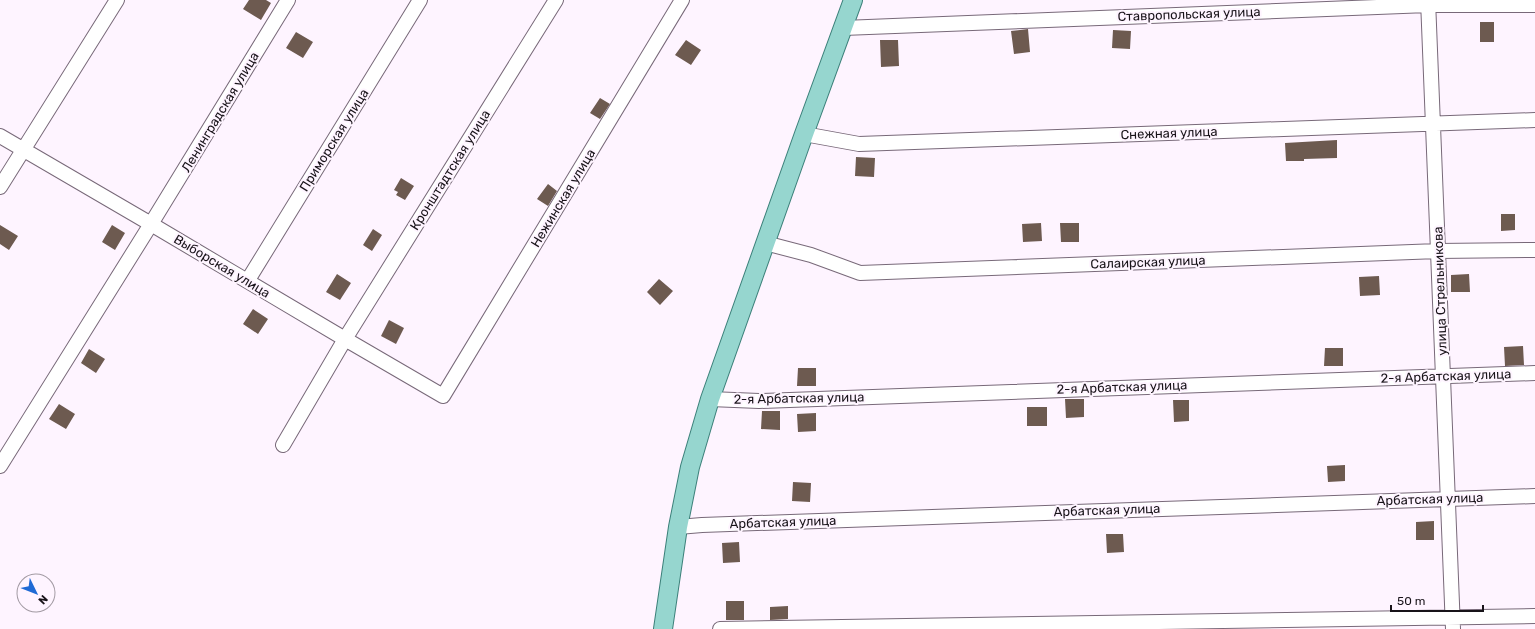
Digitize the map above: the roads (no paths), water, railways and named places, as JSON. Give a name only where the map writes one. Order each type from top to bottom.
[{"type":"main road","points":[[663,629],[678,527],[690,467],[710,399],[853,0]]},
{"type":"street","points":[[0,187],[117,0]]},
{"type":"street","name":"Ленинградская улица","points":[[0,466],[151,224],[288,0]]},
{"type":"street","name":"Приморская улица","points":[[248,280],[420,0]]},
{"type":"street","name":"Кронштадтская улица","points":[[283,445],[345,339],[556,0]]},
{"type":"street","name":"Нежинская улица","points":[[443,396],[682,0]]},
{"type":"street","name":"Ставропольская улица","points":[[843,28],[1428,3],[1535,5]]},
{"type":"street","name":"улица Стрельникова","points":[[1428,3],[1452,623]]},
{"type":"street","name":"Снежная улица","points":[[804,134],[858,144],[1535,120]]},
{"type":"street","name":"Выборская улица","points":[[0,136],[248,280],[443,396]]},
{"type":"street","name":"Салаирская улица","points":[[765,243],[811,255],[860,273],[1438,251],[1535,250]]},
{"type":"street","name":"2-я Арбатская улица","points":[[710,399],[759,401],[1443,375],[1535,373]]},
{"type":"street","name":"Арбатская улица","points":[[678,527],[749,523],[1535,496]]},
{"type":"street","points":[[720,629],[1452,623],[1535,616]]}]
